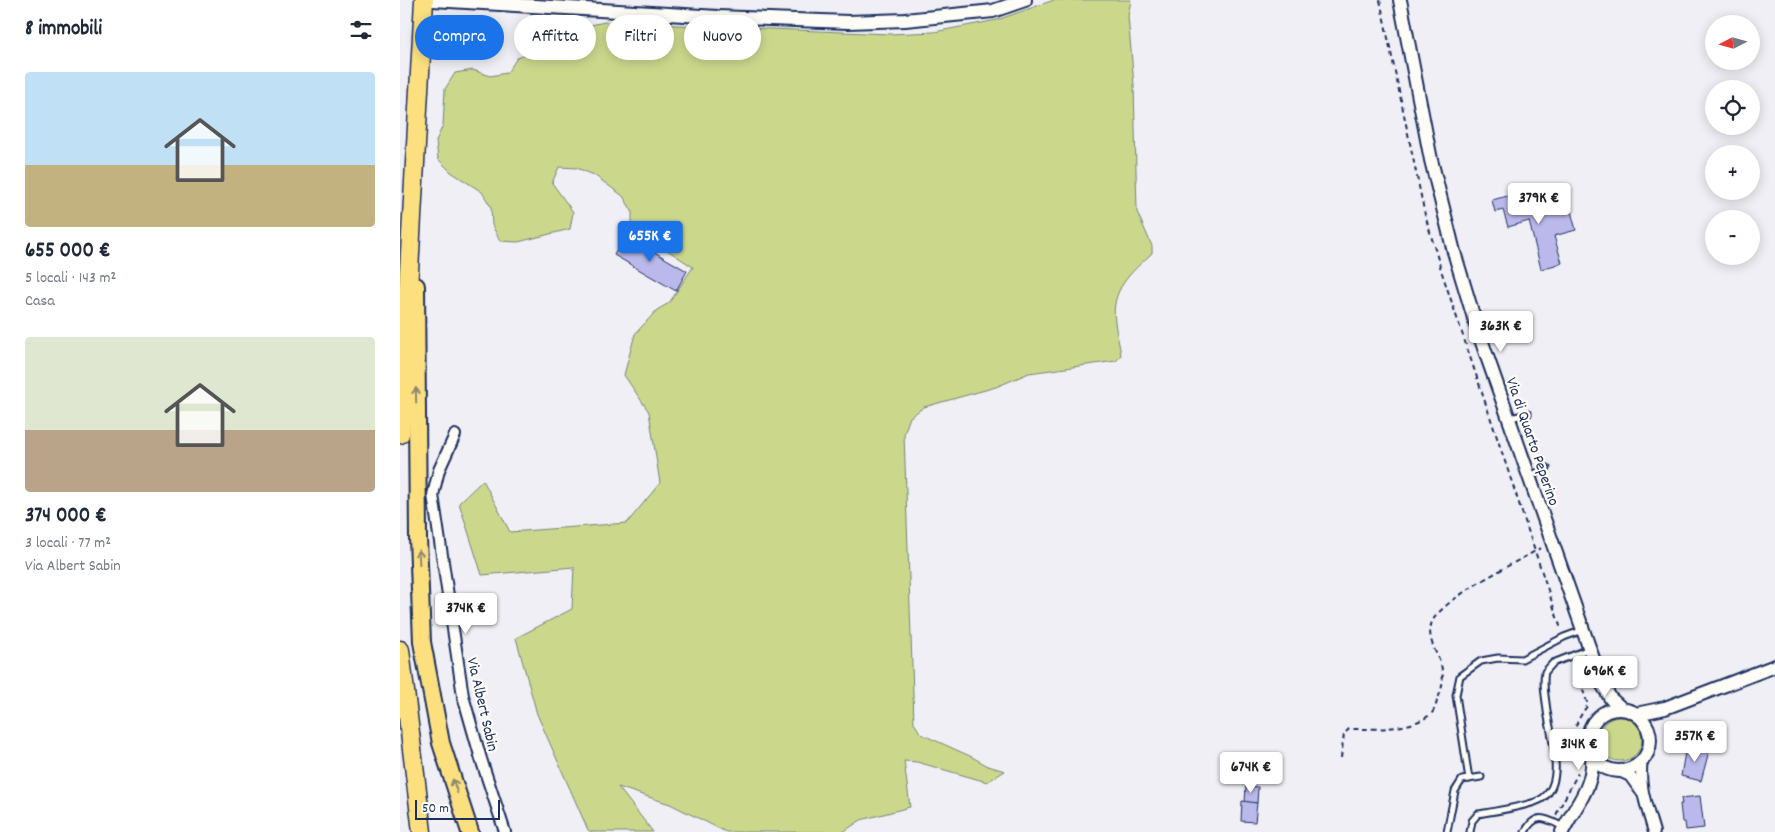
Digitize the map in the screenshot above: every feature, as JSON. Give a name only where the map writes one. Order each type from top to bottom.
[{"type":"highway","points":[[400,434],[418,111],[426,5]]},
{"type":"highway","points":[[418,111],[415,363],[422,642],[441,743],[470,832]]},
{"type":"highway","points":[[400,650],[422,832]]},
{"type":"highway","points":[[406,712],[429,832]]},
{"type":"street","points":[[426,5],[848,22],[905,20],[992,11],[1025,0]]},
{"type":"street","name":"Via di Quarto Peperino","points":[[1400,0],[1406,20],[1415,82],[1431,160],[1454,252],[1477,328],[1602,684],[1611,700],[1622,709]]},
{"type":"street","points":[[1406,0],[1406,20]]},
{"type":"street","name":"Via Albert Sabin","points":[[455,435],[439,470],[433,495],[463,696],[505,832]]},
{"type":"street","points":[[1636,714],[1665,708],[1775,666]]},
{"type":"street","name":"Via di Quarto Peperino","points":[[1598,718],[1601,706],[1602,684]]},
{"type":"street","points":[[1649,732],[1665,708]]},
{"type":"street","points":[[1587,790],[1616,771],[1632,768],[1642,760],[1649,748],[1649,732],[1642,720],[1636,714],[1622,709],[1608,711],[1598,718],[1589,733],[1589,744],[1592,753],[1600,764],[1616,771],[1630,776],[1643,793]]},
{"type":"street","points":[[1560,827],[1587,790],[1592,774],[1592,753]]},
{"type":"street","points":[[1642,760],[1640,774],[1643,793],[1654,832]]},
{"type":"lane","points":[[1510,418],[1528,414]]},
{"type":"lane","points":[[1530,476],[1547,468]]},
{"type":"lane","points":[[1469,779],[1456,695],[1460,676],[1481,661],[1498,658],[1522,659],[1564,637],[1583,630]]},
{"type":"lane","points":[[1470,832],[1472,820],[1478,814],[1536,802],[1546,796],[1552,787],[1556,770],[1544,678],[1548,667],[1590,649]]},
{"type":"lane","points":[[1447,832],[1455,791],[1462,780],[1481,777]]},
{"type":"lane","points":[[1525,832],[1531,822],[1538,818],[1546,818],[1560,827]]},
{"type":"path","points":[[1380,0],[1425,214],[1442,273],[1564,637]]},
{"type":"path","points":[[1341,758],[1344,734],[1349,729],[1409,724],[1419,722],[1430,715],[1442,690],[1442,668],[1431,641],[1430,630],[1439,610],[1474,586],[1552,542]]},
{"type":"path","points":[[1560,827],[1581,766],[1575,750],[1573,737],[1577,722],[1588,705],[1571,656]]},
{"type":"green space","points":[[1054,0],[1131,0],[1128,16],[1134,85],[1137,212],[1152,246],[1152,253],[1130,275],[1119,291],[1116,300],[1114,310],[1115,322],[1121,356],[1116,361],[1029,373],[996,387],[924,407],[910,417],[904,434],[914,723],[921,734],[988,766],[1005,771],[987,782],[917,762],[904,761],[910,807],[861,820],[843,832],[726,832],[670,804],[618,787],[653,832],[591,832],[588,830],[537,714],[516,638],[572,609],[574,567],[482,575],[459,503],[483,480],[510,532],[627,523],[660,483],[649,412],[624,375],[635,334],[657,310],[669,303],[693,267],[632,227],[632,211],[623,196],[594,175],[577,168],[559,167],[552,183],[573,212],[570,229],[518,242],[500,241],[492,225],[491,207],[482,192],[451,172],[438,159],[436,141],[443,125],[445,89],[455,73],[473,70],[490,76],[507,73],[516,60],[596,60],[596,24],[605,22],[606,60],[674,60],[674,25],[684,25],[684,60],[761,60],[761,29],[890,34],[934,32],[997,20]]},
{"type":"green space","points":[[1616,717],[1624,717],[1636,723],[1642,739],[1636,755],[1624,761],[1616,761],[1604,755],[1598,743],[1598,735],[1604,723]]},
{"type":"building","points":[[1523,192],[1529,215],[1569,204],[1576,230],[1554,236],[1562,263],[1541,269],[1529,221],[1508,227],[1503,210],[1495,212],[1492,200]]},
{"type":"building","points":[[625,235],[687,271],[676,291],[614,255]]},
{"type":"building","points":[[1690,746],[1709,751],[1701,781],[1681,776],[1685,752],[1688,753]]},
{"type":"building","points":[[1246,786],[1258,787],[1257,803],[1245,802]]},
{"type":"building","points":[[1700,796],[1704,828],[1686,830],[1685,822],[1682,822],[1681,798]]},
{"type":"building","points":[[1242,801],[1257,803],[1255,822],[1241,821]]}]
